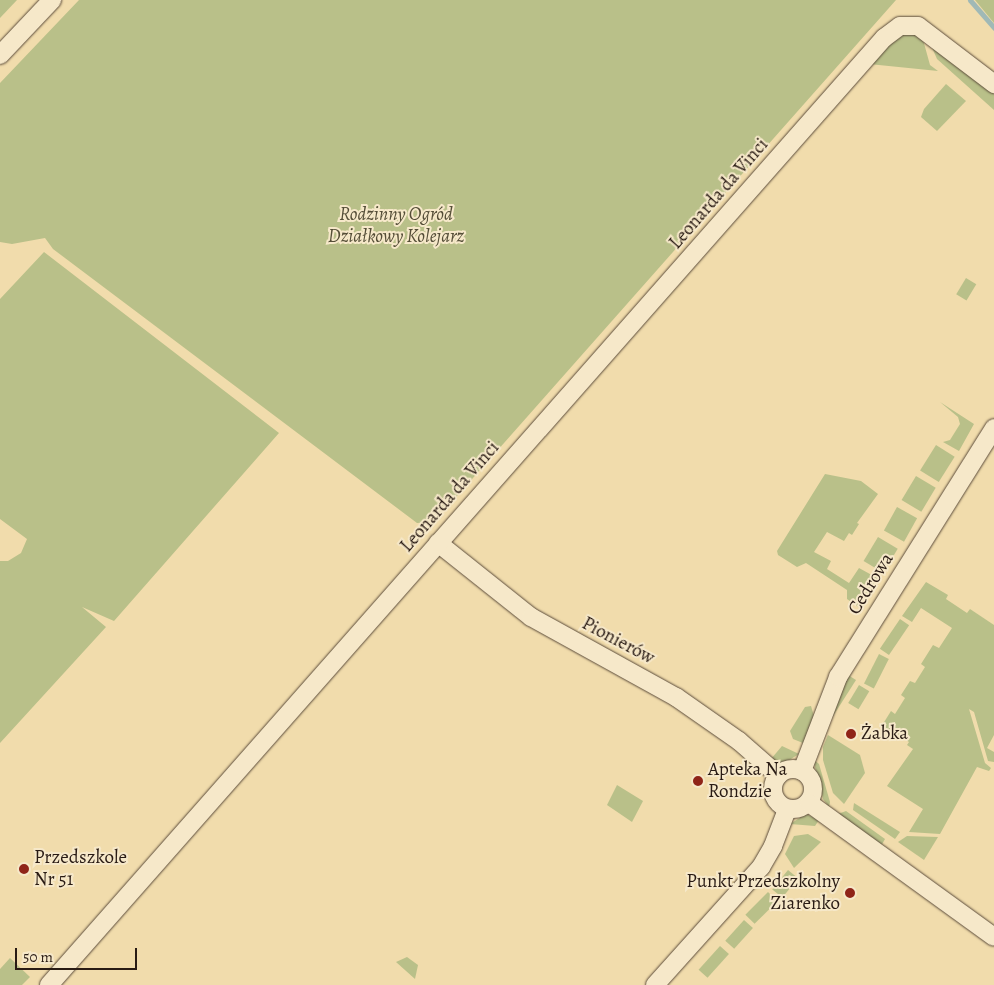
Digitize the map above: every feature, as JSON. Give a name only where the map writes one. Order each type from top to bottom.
[{"type":"street","points":[[0,55],[52,0]]},
{"type":"street","name":"Leonarda da Vinci","points":[[49,985],[884,38],[904,24],[918,26],[994,84]]},
{"type":"street","name":"Cedrowa","points":[[802,771],[838,678],[994,428]]},
{"type":"street","name":"Pionierów","points":[[438,544],[531,618],[676,697],[739,741],[778,775]]},
{"type":"street","points":[[790,769],[802,771],[813,782],[814,793],[809,803],[801,808],[787,809],[780,805],[773,792],[778,775],[790,769]]},
{"type":"street","points":[[809,803],[994,937]]},
{"type":"street","points":[[655,985],[761,867],[774,846],[787,809]]},
{"type":"green space","points":[[0,0],[17,0],[0,18]]},
{"type":"green space","name":"Rodzinny Ogród Działkowy Kolejarz","points":[[79,0],[896,0],[434,522],[417,523],[53,249],[45,238],[12,244],[0,242],[0,83]]},
{"type":"green space","points":[[975,0],[994,0],[994,23]]},
{"type":"green space","points":[[905,32],[922,36],[930,65],[938,71],[869,64],[890,42]]},
{"type":"green space","points":[[930,43],[994,94],[994,110],[937,59]]},
{"type":"green space","points":[[946,84],[966,101],[937,131],[921,117],[924,109]]},
{"type":"green space","points":[[44,252],[279,433],[114,621],[82,607],[106,627],[0,743],[0,561],[8,561],[21,553],[27,539],[0,519],[0,299]]},
{"type":"green space","points":[[966,278],[976,284],[967,300],[956,294]]},
{"type":"green space","points":[[940,402],[974,424],[959,451],[943,442],[950,440],[960,424],[958,417]]},
{"type":"green space","points":[[936,445],[955,457],[939,482],[920,470]]},
{"type":"green space","points":[[825,474],[861,481],[878,494],[857,523],[859,524],[852,535],[849,533],[844,541],[827,532],[814,552],[831,561],[827,569],[849,583],[859,568],[879,579],[860,608],[847,599],[847,590],[806,563],[797,567],[778,555],[777,551]]},
{"type":"green space","points":[[916,476],[936,488],[921,512],[902,500]]},
{"type":"green space","points":[[897,507],[917,518],[904,542],[884,531]]},
{"type":"green space","points":[[878,537],[898,549],[883,573],[864,561]]},
{"type":"green space","points":[[926,582],[948,595],[946,599],[967,613],[970,609],[994,625],[994,735],[987,748],[994,752],[994,762],[988,761],[974,712],[969,709],[985,763],[991,768],[989,771],[977,767],[940,834],[909,832],[923,809],[887,786],[913,749],[907,745],[909,742],[897,734],[894,738],[881,727],[891,711],[895,714],[905,698],[901,695],[910,681],[915,683],[925,667],[921,664],[933,645],[939,648],[952,628],[921,608],[912,622],[902,616]]},
{"type":"green space","points":[[900,619],[909,625],[889,655],[880,649]]},
{"type":"green space","points":[[879,654],[889,659],[874,688],[864,683]]},
{"type":"green space","points":[[848,675],[856,680],[828,724]]},
{"type":"green space","points":[[859,685],[869,691],[858,709],[848,703]]},
{"type":"green space","points":[[811,706],[814,716],[803,743],[793,739],[790,731],[805,707]]},
{"type":"green space","points":[[828,735],[860,755],[865,773],[844,804],[833,793],[823,760],[823,747]]},
{"type":"green space","points":[[782,746],[799,754],[781,765],[771,759]]},
{"type":"green space","points":[[813,759],[819,764],[830,802],[829,807],[823,799]]},
{"type":"green space","points":[[617,785],[643,801],[632,822],[607,805]]},
{"type":"green space","points":[[854,803],[900,832],[895,839],[853,810]]},
{"type":"green space","points":[[846,811],[885,839],[880,848],[838,814]]},
{"type":"green space","points":[[806,814],[819,820],[815,826],[790,824]]},
{"type":"green space","points":[[808,834],[821,842],[794,868],[785,854],[794,836]]},
{"type":"green space","points":[[907,836],[938,837],[924,860],[898,842]]},
{"type":"green space","points":[[788,870],[798,878],[782,898],[772,889]]},
{"type":"green space","points":[[768,892],[777,901],[755,924],[745,915]]},
{"type":"green space","points":[[744,920],[753,928],[734,949],[725,941]]},
{"type":"green space","points":[[720,946],[729,954],[708,978],[699,970]]},
{"type":"green space","points":[[407,957],[418,965],[415,979],[396,962]]},
{"type":"green space","points":[[10,958],[30,977],[22,985],[0,985],[0,969]]},
{"type":"waterway","points":[[970,0],[994,28]]},
{"type":"place","name":"Żabka","points":[[851,734]]},
{"type":"place","name":"Apteka Na Rondzie","points":[[698,781]]},
{"type":"place","name":"Przedszkole Nr 51","points":[[24,869]]},
{"type":"place","name":"Punkt Przedszkolny Ziarenko","points":[[850,893]]}]
